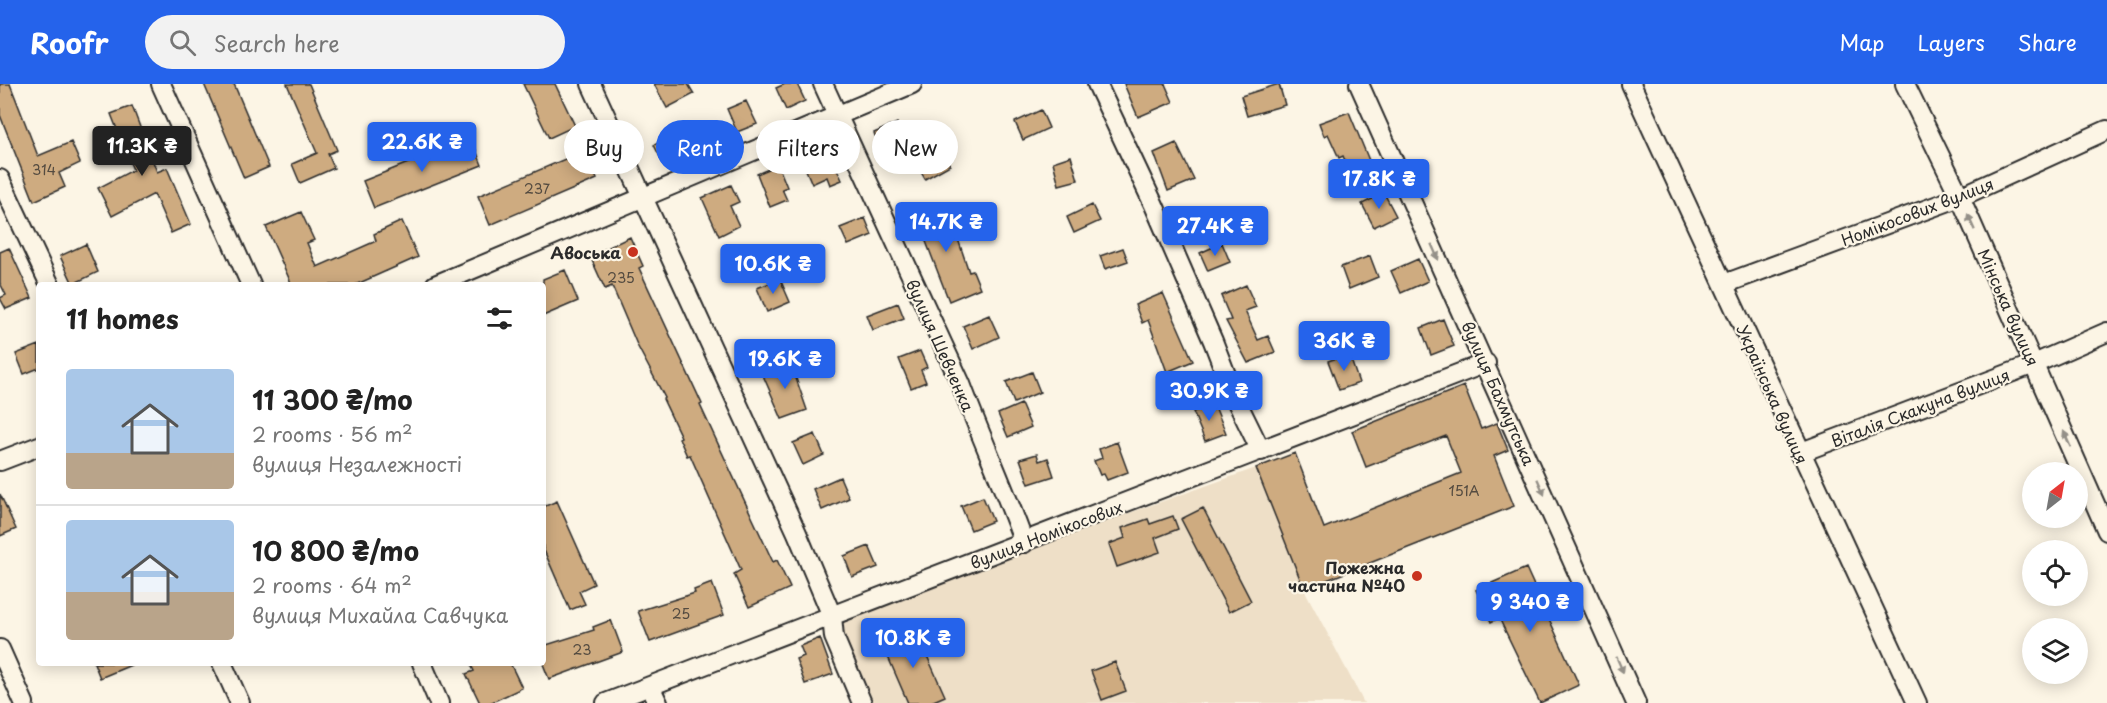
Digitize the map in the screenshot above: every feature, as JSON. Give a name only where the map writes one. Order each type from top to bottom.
[{"type":"street","points":[[161,84],[250,282]]},
{"type":"street","points":[[591,84],[797,533],[832,616],[834,637],[862,703]]},
{"type":"street","name":"вулиця Шевченка","points":[[823,84],[962,384],[976,426],[998,471],[1024,543]]},
{"type":"street","points":[[442,282],[912,84]]},
{"type":"street","points":[[1096,84],[1154,205],[1235,398],[1261,451]]},
{"type":"street","name":"вулиця Бахмутська","points":[[1359,84],[1486,363],[1636,703]]},
{"type":"street","name":"Українська вулиця","points":[[1631,84],[1917,703]]},
{"type":"street","name":"Мінська вулиця","points":[[1905,84],[1960,197],[2107,531]]},
{"type":"street","name":"Номікосових вулиця","points":[[1724,284],[1960,197],[2107,130]]},
{"type":"street","points":[[0,179],[49,282]]},
{"type":"street","name":"Віталія Скакуна вулиця","points":[[1800,453],[2034,364],[2107,332]]},
{"type":"street","name":"вулиця Номікосових","points":[[606,703],[1486,363]]},
{"type":"street","points":[[0,461],[36,447]]},
{"type":"street","points":[[0,649],[24,703]]},
{"type":"street","points":[[223,666],[240,703]]},
{"type":"street","points":[[423,666],[439,703]]},
{"type":"street","points":[[650,686],[658,703]]},
{"type":"shaded area","points":[[1256,468],[1304,589],[1364,703],[868,703],[837,623],[1028,549]]},
{"type":"building","points":[[0,84],[10,84],[38,156],[71,142],[80,163],[59,173],[65,187],[34,201],[0,115]]},
{"type":"building","points":[[204,84],[234,84],[269,167],[244,178]]},
{"type":"building","points":[[287,84],[309,84],[337,150],[328,154],[334,168],[300,183],[292,164],[317,153]]},
{"type":"building","points":[[523,84],[555,84],[572,120],[564,120],[564,131],[549,138]]},
{"type":"building","points":[[654,84],[688,84],[694,94],[667,108]]},
{"type":"building","points":[[785,84],[797,84],[805,101],[786,110],[776,88]]},
{"type":"building","points":[[1124,84],[1165,84],[1173,102],[1138,117]]},
{"type":"building","points":[[1279,84],[1285,105],[1247,116],[1241,96]]},
{"type":"building","points":[[746,101],[756,124],[744,129],[744,120],[732,120],[727,109]]},
{"type":"building","points":[[132,106],[157,172],[167,168],[191,224],[171,233],[154,194],[112,216],[98,188],[133,170],[111,114]]},
{"type":"building","points":[[1041,110],[1049,128],[1023,140],[1015,122]]},
{"type":"building","points":[[1349,112],[1373,170],[1353,179],[1343,156],[1339,158],[1328,134],[1324,136],[1319,123]]},
{"type":"building","points":[[471,138],[482,165],[374,208],[363,181]]},
{"type":"building","points":[[1176,143],[1194,180],[1168,191],[1154,153]]},
{"type":"building","points":[[1071,156],[1078,180],[1059,185],[1053,162]]},
{"type":"building","points":[[564,159],[564,174],[595,174],[597,179],[490,225],[478,196]]},
{"type":"building","points":[[757,174],[782,174],[787,187],[782,189],[787,200],[770,207]]},
{"type":"building","points":[[808,174],[839,174],[842,180],[830,185],[827,177],[812,184]]},
{"type":"building","points":[[922,174],[934,174],[925,179]]},
{"type":"building","points":[[731,185],[739,202],[730,206],[739,226],[719,236],[702,198]]},
{"type":"building","points":[[1384,193],[1396,216],[1374,227],[1362,204]]},
{"type":"building","points":[[945,202],[949,213],[942,216],[950,238],[957,236],[969,272],[973,271],[980,288],[949,301],[915,213]]},
{"type":"building","points":[[1092,205],[1100,221],[1074,233],[1067,217]]},
{"type":"building","points":[[1231,210],[1237,229],[1214,237],[1208,218]]},
{"type":"building","points":[[301,212],[314,240],[307,243],[317,267],[376,241],[374,234],[402,221],[418,257],[362,282],[291,282],[266,227]]},
{"type":"building","points":[[865,218],[872,235],[848,245],[840,228]]},
{"type":"building","points":[[630,237],[643,266],[639,268],[702,404],[700,405],[773,562],[777,560],[790,588],[749,607],[734,574],[741,570],[690,455],[687,456],[679,438],[681,437],[663,399],[665,398],[638,347],[612,286],[605,289],[590,256]]},
{"type":"building","points":[[1222,243],[1230,262],[1208,271],[1200,253]]},
{"type":"building","points":[[86,244],[98,272],[77,282],[72,282],[60,256]]},
{"type":"building","points":[[9,248],[32,298],[6,309],[0,298],[6,295],[0,283],[0,252]]},
{"type":"building","points":[[1123,248],[1128,261],[1105,269],[1100,256]]},
{"type":"building","points":[[1370,256],[1378,277],[1349,289],[1341,267]]},
{"type":"building","points":[[1418,259],[1428,281],[1401,293],[1391,271]]},
{"type":"building","points":[[565,270],[578,301],[546,315],[546,282],[543,282],[543,279]]},
{"type":"building","points":[[780,279],[790,302],[767,312],[757,288]]},
{"type":"building","points":[[1246,285],[1256,307],[1245,311],[1258,340],[1268,336],[1275,352],[1248,363],[1226,321],[1231,320],[1221,296]]},
{"type":"building","points":[[1163,293],[1193,361],[1167,372],[1148,320],[1142,323],[1135,305]]},
{"type":"building","points":[[898,303],[904,318],[873,330],[867,315]]},
{"type":"building","points":[[989,315],[999,337],[973,349],[963,326]]},
{"type":"building","points":[[1443,319],[1454,346],[1431,355],[1421,328]]},
{"type":"building","points":[[36,346],[36,369],[24,374],[16,354]]},
{"type":"building","points":[[920,351],[927,367],[921,370],[926,382],[911,388],[899,359]]},
{"type":"building","points":[[1349,354],[1359,383],[1339,390],[1328,361]]},
{"type":"building","points":[[790,361],[807,410],[782,419],[762,373]]},
{"type":"building","points":[[1032,372],[1040,392],[1014,403],[1006,382]]},
{"type":"building","points":[[1464,386],[1481,429],[1497,423],[1508,450],[1494,456],[1514,506],[1304,589],[1256,468],[1295,453],[1324,528],[1461,473],[1446,436],[1366,467],[1352,431]]},
{"type":"building","points":[[1021,404],[1031,427],[1008,437],[998,414]]},
{"type":"building","points":[[1214,404],[1226,433],[1205,441],[1193,412]]},
{"type":"building","points":[[815,434],[824,455],[803,465],[793,443]]},
{"type":"building","points":[[1117,442],[1128,472],[1107,480],[1104,474],[1100,475],[1094,461],[1102,458],[1099,449]]},
{"type":"building","points":[[1037,454],[1039,461],[1048,458],[1054,476],[1029,484],[1020,459]]},
{"type":"building","points":[[840,477],[849,498],[822,510],[813,489]]},
{"type":"building","points":[[0,494],[16,529],[0,536]]},
{"type":"building","points":[[983,497],[993,521],[971,530],[961,506]]},
{"type":"building","points":[[557,501],[594,584],[579,591],[585,604],[570,610],[546,555],[546,506]]},
{"type":"building","points":[[1203,508],[1251,601],[1229,612],[1181,519]]},
{"type":"building","points":[[1173,516],[1178,529],[1155,538],[1160,552],[1117,567],[1109,544],[1125,538],[1122,528],[1148,519],[1150,524]]},
{"type":"building","points":[[869,546],[878,567],[852,577],[844,556]]},
{"type":"building","points":[[1526,568],[1579,685],[1540,703],[1499,618],[1491,622],[1476,590]]},
{"type":"building","points":[[712,583],[724,615],[650,642],[638,611],[695,593],[694,590]]},
{"type":"building","points":[[611,620],[623,652],[549,679],[544,666],[546,666],[546,645],[594,630],[593,627]]},
{"type":"building","points":[[915,629],[945,696],[929,703],[908,703],[882,643]]},
{"type":"building","points":[[820,638],[833,674],[805,684],[796,659],[804,656],[800,646]]},
{"type":"building","points":[[1115,662],[1126,691],[1102,700],[1091,671]]},
{"type":"building","points":[[95,666],[129,666],[100,678]]},
{"type":"building","points":[[472,666],[511,666],[522,688],[490,703],[480,703],[466,674],[474,671]]},
{"type":"place","name":"Авоська","points":[[633,252]]},
{"type":"place","name":"Пожежна частина №40","points":[[1417,576]]}]
